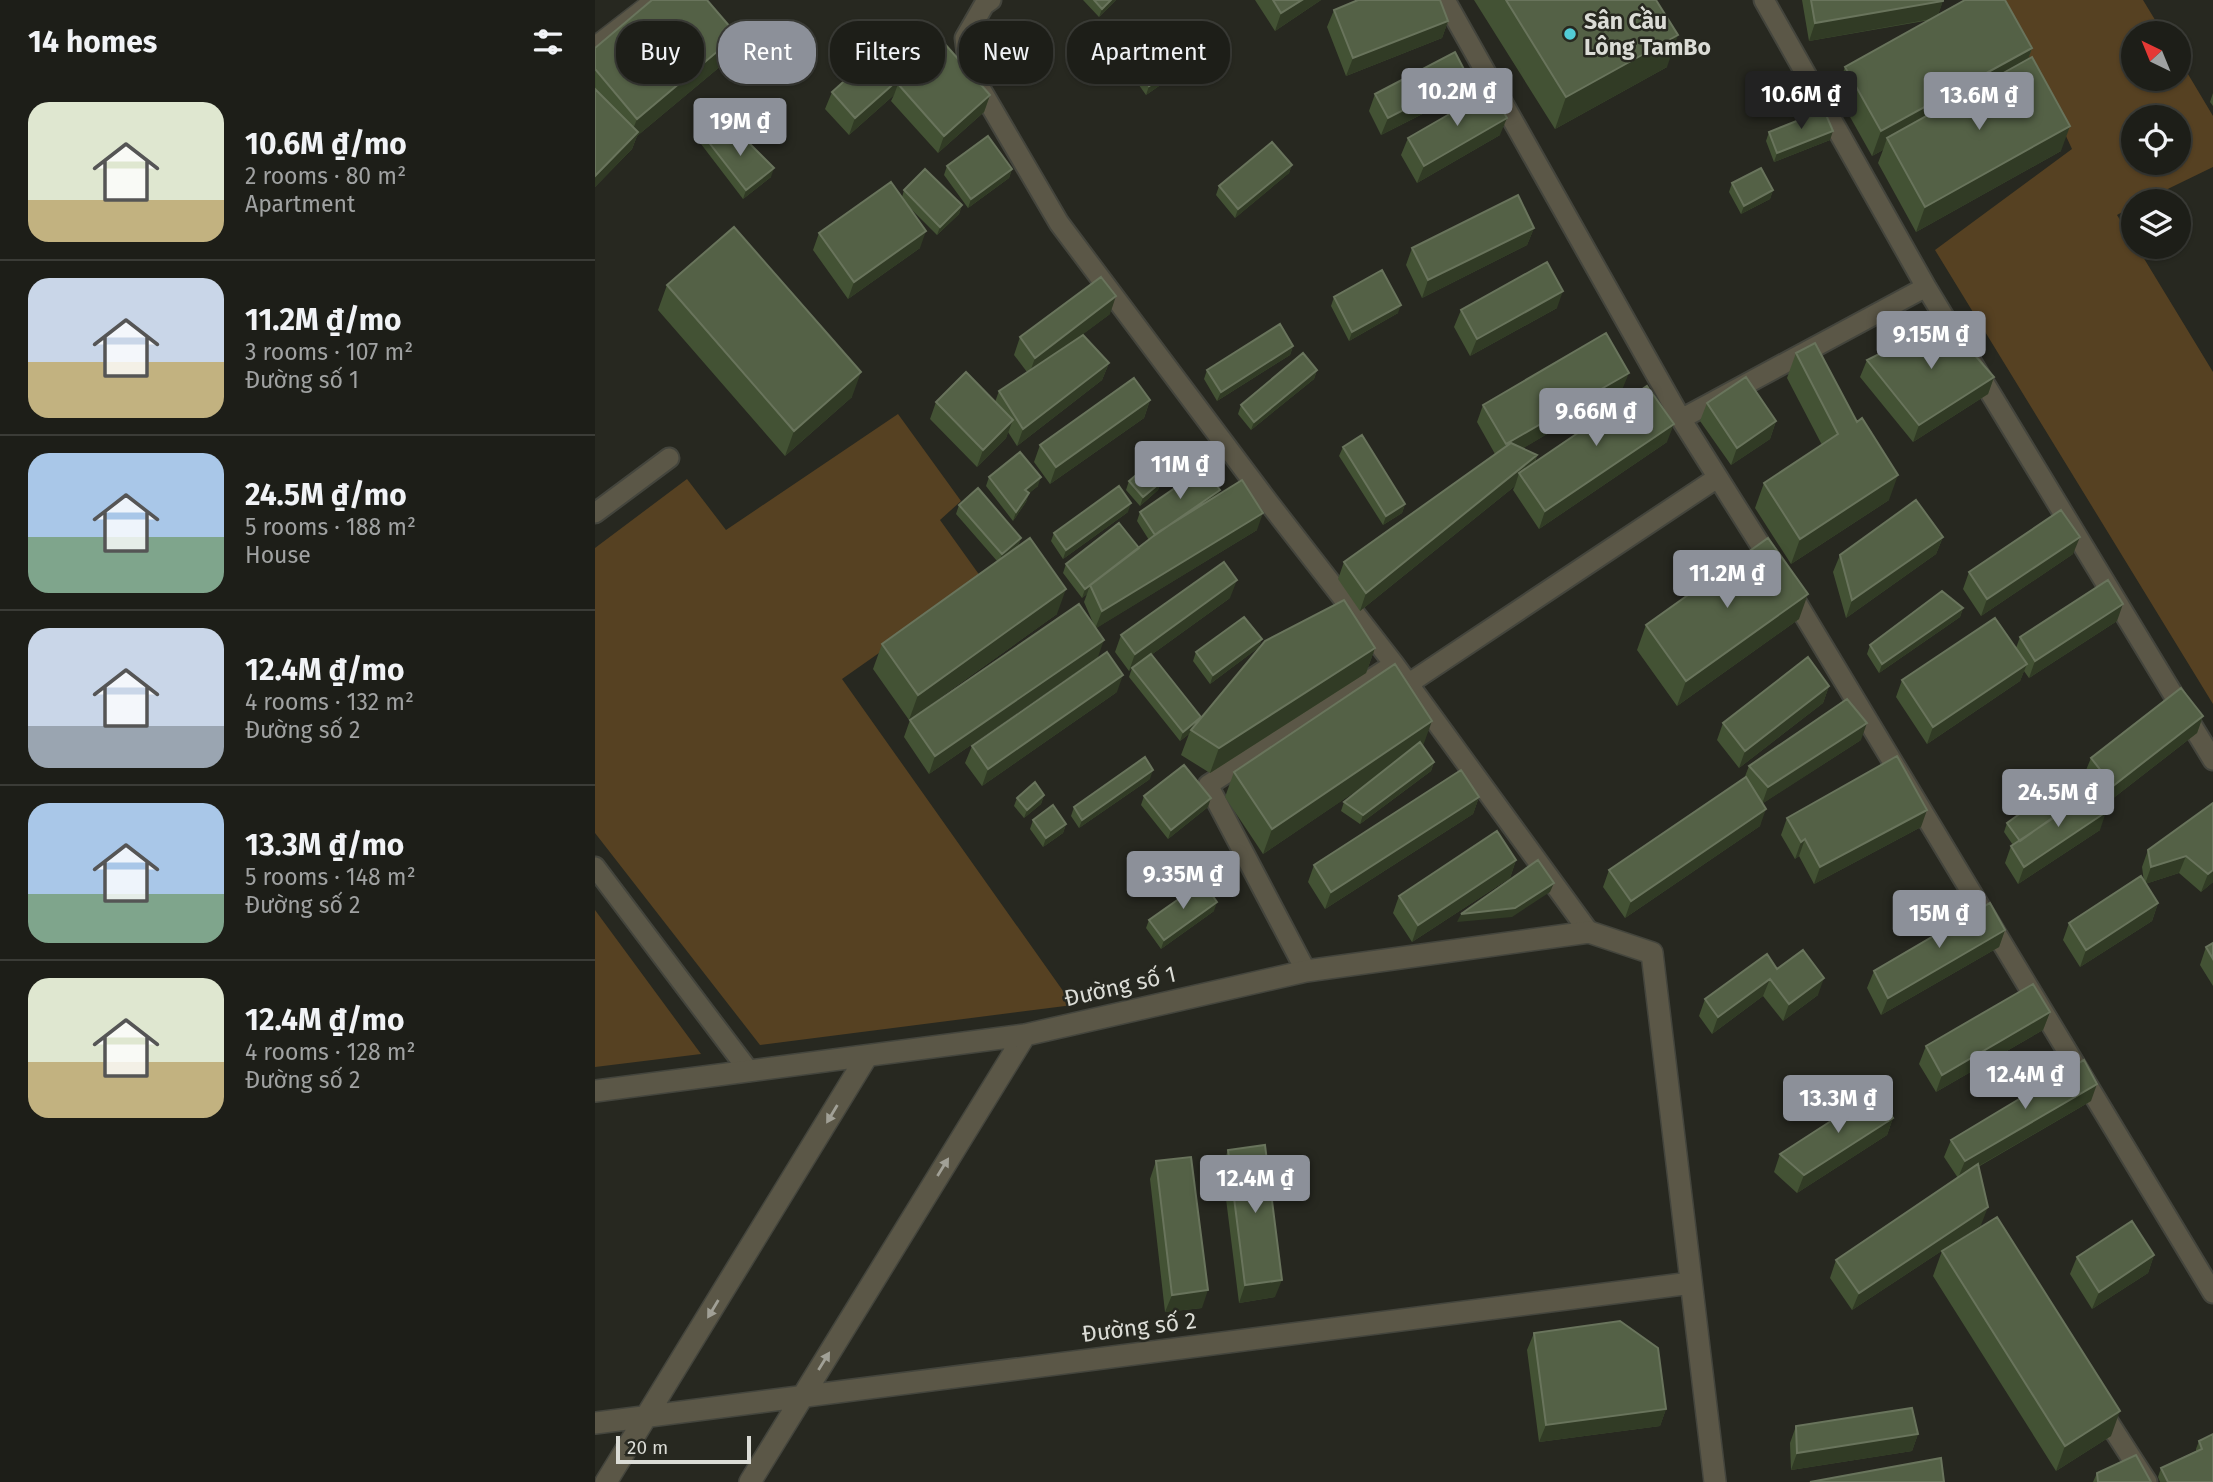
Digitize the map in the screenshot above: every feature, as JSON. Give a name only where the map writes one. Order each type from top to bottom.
[{"type":"street","points":[[595,48],[657,0]]},
{"type":"street","name":"Đường số 1","points":[[595,1091],[1025,1035],[1306,971],[1589,932],[1652,953],[1691,1283]]},
{"type":"street","points":[[750,1482],[1025,1035]]},
{"type":"street","points":[[606,1482],[867,1056]]},
{"type":"street","points":[[1691,1283],[1715,1482]]},
{"type":"street","name":"Đường số 2","points":[[595,1423],[1691,1283]]},
{"type":"lane","points":[[991,0],[984,5],[965,38],[969,69],[1059,223],[1269,503],[1394,664],[1589,932]]},
{"type":"lane","points":[[1445,0],[1681,419],[1829,653],[2213,1293]]},
{"type":"lane","points":[[1764,0],[1926,287],[2213,760]]},
{"type":"lane","points":[[1681,419],[1926,287]]},
{"type":"lane","points":[[595,513],[669,458]]},
{"type":"lane","points":[[1408,684],[1717,478]]},
{"type":"lane","points":[[1306,971],[1208,785],[1394,664]]},
{"type":"lane","points":[[595,867],[749,1071]]},
{"type":"lane","points":[[2088,1390],[2147,1482]]},
{"type":"shaded area","points":[[2003,0],[2143,0],[2156,21],[2121,21],[2121,91],[2191,91],[2191,79],[2213,116],[2213,167],[2168,189],[2121,189],[2121,213],[2117,215],[2121,222],[2121,259],[2144,259],[2213,372],[2213,704],[1935,250],[2072,149]]},
{"type":"shaded area","points":[[898,414],[961,501],[940,520],[983,580],[842,679],[1073,1005],[760,1045],[595,833],[595,548],[687,479],[726,530]]},
{"type":"shaded area","points":[[595,910],[701,1054],[595,1067]]},
{"type":"building","points":[[652,0],[707,0],[725,21],[718,21],[718,51],[704,63],[704,21],[627,21]]},
{"type":"building","points":[[1094,0],[1111,0],[1102,9]]},
{"type":"building","points":[[1273,0],[1302,0],[1281,13]]},
{"type":"building","points":[[1358,0],[1440,0],[1448,21],[1353,58],[1334,10]]},
{"type":"building","points":[[1506,0],[1656,0],[1678,35],[1566,97]]},
{"type":"building","points":[[1811,0],[1943,0],[1943,1],[1815,23]]},
{"type":"building","points":[[1965,0],[2005,0],[2032,48],[1881,131],[1845,67]]},
{"type":"building","points":[[616,30],[616,84],[679,84],[637,119],[595,69],[595,48]]},
{"type":"building","points":[[945,44],[959,60],[959,84],[980,84],[990,95],[944,136],[898,84],[945,84]]},
{"type":"building","points":[[1455,52],[1468,77],[1388,118],[1375,94]]},
{"type":"building","points":[[2032,57],[2070,126],[1925,207],[1887,138]]},
{"type":"building","points":[[841,84],[893,84],[855,118],[832,92]]},
{"type":"building","points":[[595,89],[638,132],[595,176]]},
{"type":"building","points":[[1491,90],[1507,118],[1424,166],[1408,138]]},
{"type":"building","points":[[1824,110],[1833,131],[1777,153],[1769,132]]},
{"type":"building","points":[[738,132],[774,168],[746,190],[704,136]]},
{"type":"building","points":[[988,136],[1012,169],[971,199],[947,166]]},
{"type":"building","points":[[1272,142],[1292,165],[1238,209],[1219,186]]},
{"type":"building","points":[[1761,168],[1773,190],[1744,206],[1732,183]]},
{"type":"building","points":[[925,169],[962,205],[940,227],[904,190]]},
{"type":"building","points":[[891,182],[926,231],[854,282],[819,233]]},
{"type":"building","points":[[1518,195],[1534,228],[1428,280],[1412,248]]},
{"type":"building","points":[[734,227],[861,372],[794,431],[667,285]]},
{"type":"building","points":[[1547,262],[1563,291],[1477,339],[1461,310]]},
{"type":"building","points":[[1382,270],[1401,305],[1352,332],[1334,297]]},
{"type":"building","points":[[1101,277],[1116,296],[1035,358],[1020,337]]},
{"type":"building","points":[[1945,321],[1994,377],[1919,425],[1867,360]]},
{"type":"building","points":[[1280,324],[1293,346],[1221,392],[1207,370]]},
{"type":"building","points":[[1606,333],[1629,373],[1506,444],[1483,405]]},
{"type":"building","points":[[1083,335],[1109,363],[1023,429],[999,391]]},
{"type":"building","points":[[1815,343],[1857,422],[1862,418],[1898,475],[1800,539],[1764,483],[1838,434],[1796,353]]},
{"type":"building","points":[[1303,353],[1317,370],[1254,422],[1241,405]]},
{"type":"building","points":[[966,372],[1013,420],[983,450],[936,402]]},
{"type":"building","points":[[1746,377],[1776,421],[1737,448],[1707,403]]},
{"type":"building","points":[[1134,378],[1150,400],[1056,467],[1040,445]]},
{"type":"building","points":[[1647,386],[1674,424],[1545,511],[1519,473]]},
{"type":"building","points":[[1362,435],[1405,504],[1386,516],[1343,447]]},
{"type":"building","points":[[1511,443],[1537,455],[1366,593],[1344,562]]},
{"type":"building","points":[[1020,452],[1041,477],[1025,490],[1029,493],[1016,512],[989,477]]},
{"type":"building","points":[[1148,465],[1161,482],[1143,497],[1129,481]]},
{"type":"building","points":[[1204,468],[1220,490],[1155,535],[1140,512]]},
{"type":"building","points":[[1242,480],[1263,513],[1102,611],[1090,585],[1160,531]]},
{"type":"building","points":[[1119,486],[1131,503],[1066,550],[1054,533]]},
{"type":"building","points":[[978,488],[1021,538],[1002,554],[959,505]]},
{"type":"building","points":[[1916,500],[1943,537],[1852,600],[1840,555]]},
{"type":"building","points":[[2061,510],[2080,537],[1987,599],[1969,572]]},
{"type":"building","points":[[1119,523],[1139,548],[1085,589],[1066,564]]},
{"type":"building","points":[[1030,538],[1066,589],[918,695],[882,644]]},
{"type":"building","points":[[1768,538],[1808,594],[1686,681],[1646,625]]},
{"type":"building","points":[[1224,562],[1237,580],[1135,654],[1121,635]]},
{"type":"building","points":[[2108,580],[2123,604],[2035,661],[2020,637]]},
{"type":"building","points":[[1942,591],[1963,608],[1882,664],[1870,645]]},
{"type":"building","points":[[1344,600],[1375,648],[1219,748],[1191,730],[1265,641]]},
{"type":"building","points":[[1079,604],[1104,640],[935,756],[910,720]]},
{"type":"building","points":[[1244,617],[1262,639],[1213,675],[1196,652]]},
{"type":"building","points":[[1995,618],[2027,664],[1933,727],[1902,680]]},
{"type":"building","points":[[1107,652],[1123,675],[988,769],[972,746]]},
{"type":"building","points":[[1151,654],[1201,717],[1183,732],[1132,668]]},
{"type":"building","points":[[1808,657],[1829,686],[1745,751],[1723,723]]},
{"type":"building","points":[[1395,664],[1432,721],[1272,829],[1234,772]]},
{"type":"building","points":[[2181,688],[2203,716],[2113,786],[2091,758]]},
{"type":"building","points":[[1847,699],[1867,723],[1768,787],[1749,766]]},
{"type":"building","points":[[1420,742],[1434,762],[1363,815],[1344,802]]},
{"type":"building","points":[[1897,756],[1927,810],[1820,867],[1805,839],[1801,842],[1787,818]]},
{"type":"building","points":[[1145,757],[1153,770],[1082,820],[1074,807]]},
{"type":"building","points":[[1184,765],[1211,798],[1171,830],[1144,796]]},
{"type":"building","points":[[1461,770],[1479,797],[1331,892],[1314,865]]},
{"type":"building","points":[[1746,777],[1766,809],[1631,901],[1609,870]]},
{"type":"building","points":[[1035,782],[1044,795],[1027,810],[1017,798]]},
{"type":"building","points":[[2064,782],[2077,800],[2020,841],[2007,823]]},
{"type":"building","points":[[2093,792],[2106,812],[2024,867],[2011,846]]},
{"type":"building","points":[[2213,803],[2213,870],[2208,874],[2186,856],[2151,867],[2148,850]]},
{"type":"building","points":[[1053,805],[1066,824],[1046,838],[1033,820]]},
{"type":"building","points":[[1497,831],[1516,860],[1418,925],[1399,896]]},
{"type":"building","points":[[1538,860],[1554,883],[1515,908],[1461,914]]},
{"type":"building","points":[[2141,876],[2158,903],[2086,950],[2069,923]]},
{"type":"building","points":[[1203,882],[1217,902],[1164,940],[1149,920]]},
{"type":"building","points":[[1990,903],[2005,930],[1888,998],[1874,971]]},
{"type":"building","points":[[2213,943],[2213,959],[2206,947]]},
{"type":"building","points":[[1803,950],[1824,978],[1789,1004],[1770,979],[1718,1017],[1705,999],[1767,954],[1777,969]]},
{"type":"building","points":[[2033,984],[2050,1012],[1942,1075],[1926,1046]]},
{"type":"building","points":[[2084,1060],[2097,1084],[1965,1161],[1951,1140]]},
{"type":"building","points":[[1876,1092],[1893,1118],[1804,1175],[1780,1154]]},
{"type":"building","points":[[1265,1145],[1282,1280],[1245,1285],[1228,1150]]},
{"type":"building","points":[[1191,1157],[1208,1290],[1172,1295],[1156,1161]]},
{"type":"building","points":[[1978,1164],[1988,1207],[1859,1293],[1836,1260]]},
{"type":"building","points":[[1997,1217],[2120,1411],[2065,1446],[1942,1251]]},
{"type":"building","points":[[2132,1221],[2154,1255],[2099,1292],[2077,1257]]},
{"type":"building","points":[[1620,1321],[1658,1348],[1666,1409],[1546,1425],[1534,1333]]},
{"type":"building","points":[[1912,1408],[1918,1434],[1797,1453],[1796,1426]]},
{"type":"building","points":[[2213,1434],[2213,1482],[2168,1482],[2161,1468],[2202,1449],[2199,1441]]},
{"type":"building","points":[[2136,1455],[2151,1482],[2098,1482],[2097,1473]]},
{"type":"building","points":[[1941,1458],[1944,1482],[1810,1482]]},
{"type":"place","name":"Sân Cầu Lông TamBo","points":[[1570,34]]}]
